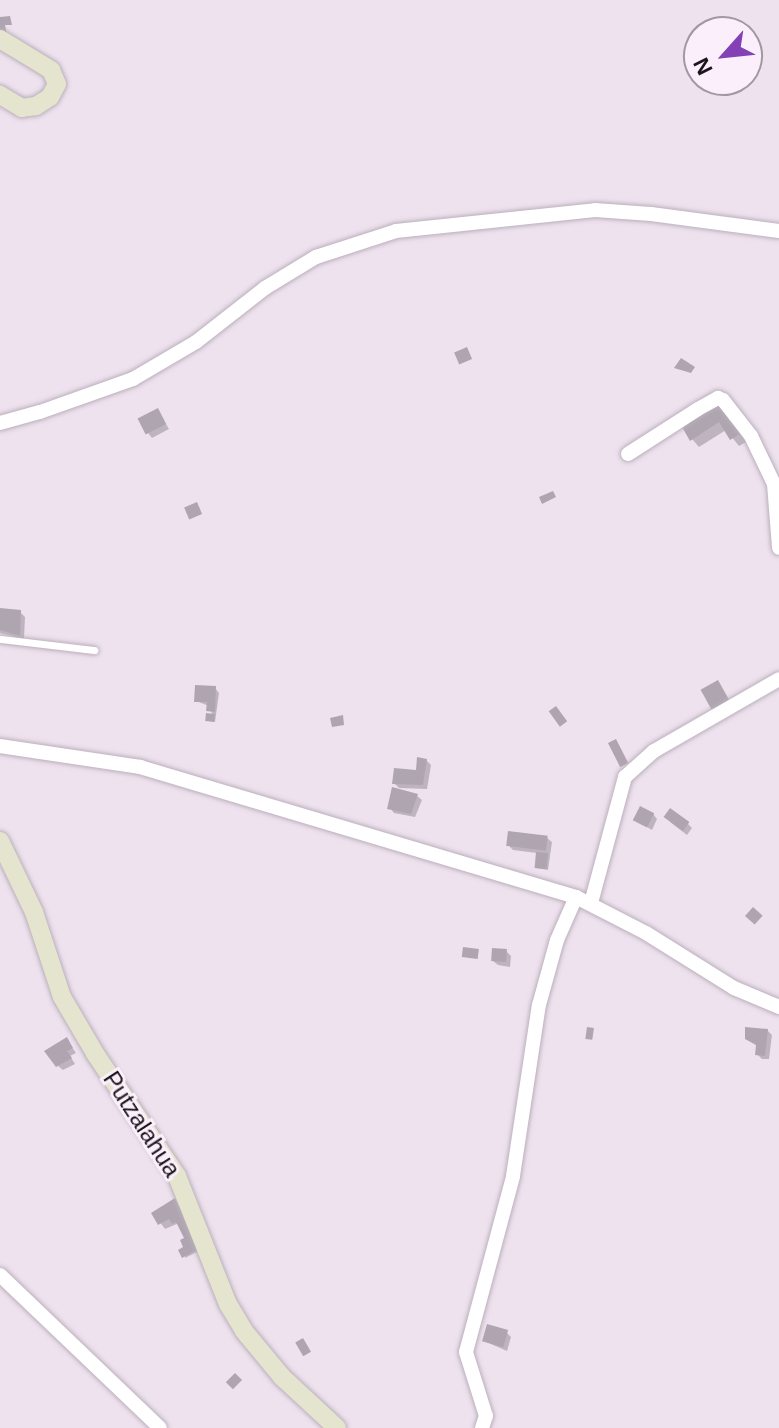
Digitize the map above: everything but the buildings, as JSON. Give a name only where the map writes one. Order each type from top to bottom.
[{"type":"street","points":[[0,39],[51,70],[57,84],[50,97],[36,106],[22,108],[0,95]]},
{"type":"street","points":[[0,423],[133,379],[196,342],[265,288],[316,257],[396,231],[595,210],[779,231]]},
{"type":"street","points":[[628,454],[698,409],[718,398],[723,400],[751,436],[774,484],[779,548]]},
{"type":"street","points":[[591,903],[625,777],[654,751],[779,679]]},
{"type":"street","points":[[0,746],[140,767],[576,897],[734,988],[779,1007]]},
{"type":"street","name":"Putzalahua","points":[[0,841],[34,912],[62,997],[96,1055],[177,1176],[228,1304],[244,1331],[282,1377],[337,1428]]},
{"type":"street","points":[[482,1428],[486,1416],[468,1368],[466,1352],[513,1176],[539,1005],[557,940],[576,897]]},
{"type":"street","points":[[0,1275],[160,1428]]},
{"type":"lane","points":[[0,639],[94,650]]}]
